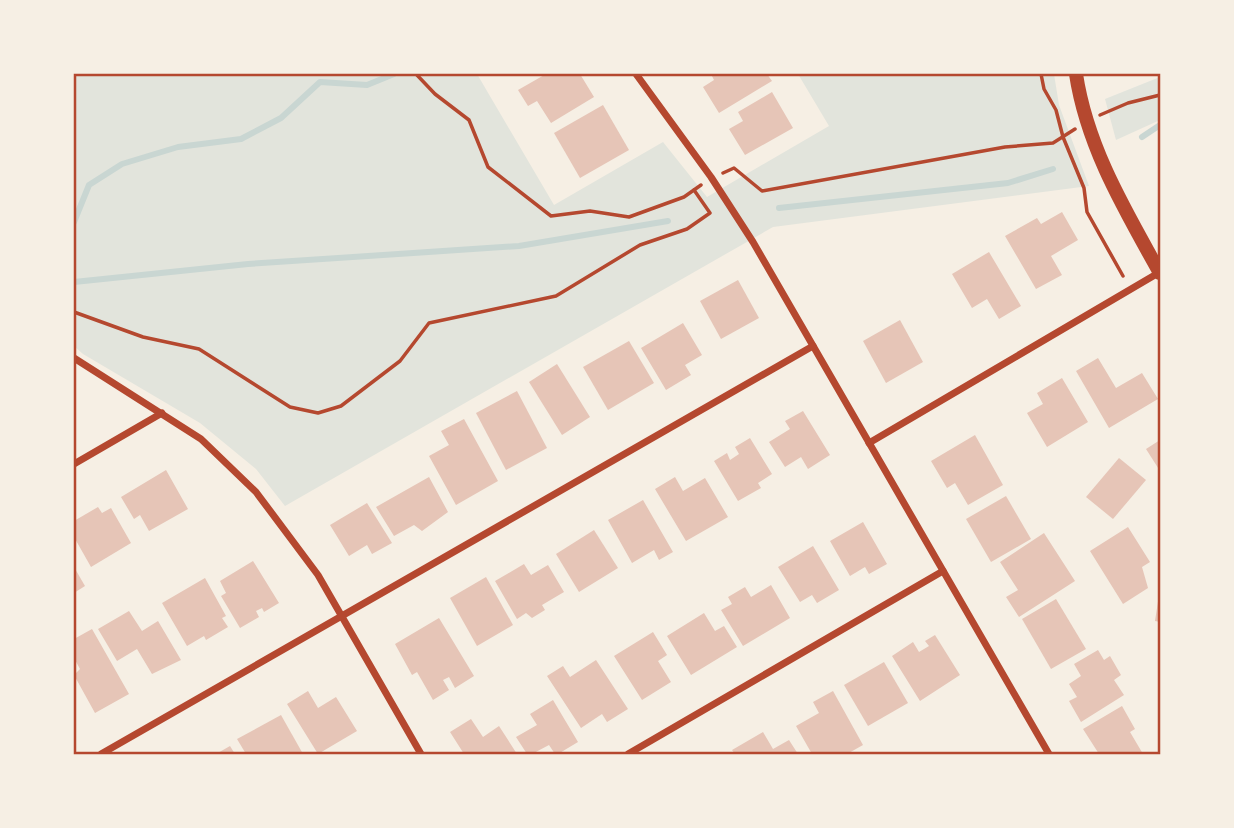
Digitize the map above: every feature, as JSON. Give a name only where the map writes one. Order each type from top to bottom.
[{"type":"main road","points":[[1076,74],[1086,122],[1102,163],[1160,273]]},
{"type":"street","points":[[636,74],[711,177],[753,242],[1049,754]]},
{"type":"street","points":[[869,443],[1160,273]]},
{"type":"street","points":[[101,754],[343,618],[813,346]]},
{"type":"street","points":[[74,358],[201,439],[256,492],[318,575],[422,754]]},
{"type":"street","points":[[74,464],[162,413]]},
{"type":"street","points":[[628,754],[943,570]]},
{"type":"path","points":[[416,74],[435,94],[469,120],[488,167],[551,216],[590,211],[629,216],[684,197],[711,177],[734,168],[762,191],[1005,147],[1053,143],[1086,122],[1128,103],[1160,95]]},
{"type":"path","points":[[1041,74],[1044,89],[1056,110],[1063,137],[1084,188],[1087,212],[1123,276]]},
{"type":"path","points":[[74,312],[143,337],[200,349],[290,407],[318,413],[341,406],[400,361],[429,323],[556,296],[640,245],[687,229],[710,213],[694,190]]},
{"type":"shaded area","points":[[74,74],[477,74],[554,205],[663,142],[707,197],[829,126],[798,74],[1054,74],[1059,105],[1089,186],[773,227],[285,506],[256,469],[200,423],[83,354],[74,346]]},
{"type":"shaded area","points":[[1160,77],[1160,120],[1116,140],[1105,99]]},
{"type":"building","points":[[546,74],[580,74],[594,97],[551,123],[537,101],[528,106],[518,90]]},
{"type":"building","points":[[711,74],[767,74],[772,81],[719,113],[703,87],[714,80]]},
{"type":"building","points":[[772,92],[793,128],[745,155],[729,129],[743,121],[738,112]]},
{"type":"building","points":[[603,105],[629,150],[580,178],[554,133]]},
{"type":"building","points":[[1062,212],[1078,240],[1051,256],[1062,275],[1036,289],[1005,236],[1037,218],[1041,224]]},
{"type":"building","points":[[989,252],[1021,306],[999,319],[987,299],[972,308],[952,274]]},
{"type":"building","points":[[738,280],[759,318],[721,339],[700,301]]},
{"type":"building","points":[[900,320],[923,362],[886,383],[863,341]]},
{"type":"building","points":[[683,323],[702,355],[685,365],[691,375],[666,390],[641,348]]},
{"type":"building","points":[[629,341],[654,383],[608,410],[583,367]]},
{"type":"building","points":[[1098,358],[1116,388],[1142,373],[1158,399],[1109,428],[1076,371]]},
{"type":"building","points":[[557,364],[590,417],[562,435],[529,382]]},
{"type":"building","points":[[1062,378],[1088,422],[1047,447],[1027,413],[1043,404],[1037,393]]},
{"type":"building","points":[[517,391],[547,448],[506,470],[476,413]]},
{"type":"building","points":[[803,411],[830,455],[808,469],[801,457],[785,467],[769,442],[790,429],[785,421]]},
{"type":"building","points":[[464,419],[498,481],[456,505],[429,456],[449,445],[441,431]]},
{"type":"building","points":[[975,435],[1003,485],[968,505],[955,483],[947,488],[931,461]]},
{"type":"building","points":[[750,438],[772,474],[758,483],[761,488],[738,501],[714,461],[727,453],[730,460],[739,454],[735,447]]},
{"type":"building","points":[[1160,440],[1160,471],[1146,449]]},
{"type":"building","points":[[1119,458],[1146,480],[1113,519],[1086,497]]},
{"type":"building","points":[[166,470],[188,509],[149,531],[140,515],[134,519],[121,497]]},
{"type":"building","points":[[429,477],[448,512],[422,531],[414,525],[394,536],[376,507]]},
{"type":"building","points":[[675,477],[683,491],[705,478],[728,517],[686,541],[655,489]]},
{"type":"building","points":[[1006,496],[1031,539],[991,562],[966,519]]},
{"type":"building","points":[[643,500],[673,552],[659,560],[654,550],[632,563],[608,520]]},
{"type":"building","points":[[367,503],[392,543],[372,554],[367,545],[349,556],[330,525]]},
{"type":"building","points":[[98,507],[102,513],[111,508],[131,543],[91,567],[74,537],[74,521]]},
{"type":"building","points":[[863,522],[887,564],[869,574],[865,567],[850,576],[830,541]]},
{"type":"building","points":[[1128,527],[1150,562],[1142,567],[1148,588],[1123,604],[1090,551]]},
{"type":"building","points":[[594,530],[618,568],[579,592],[556,554]]},
{"type":"building","points":[[1044,533],[1075,581],[1019,617],[1006,597],[1018,590],[1000,562]]},
{"type":"building","points":[[813,546],[839,590],[817,603],[812,595],[800,602],[778,567]]},
{"type":"building","points":[[253,561],[279,603],[264,612],[262,608],[256,611],[259,617],[240,628],[221,596],[226,593],[220,581]]},
{"type":"building","points":[[524,564],[531,575],[548,565],[564,592],[542,605],[545,610],[532,618],[526,613],[517,619],[495,581]]},
{"type":"building","points":[[74,567],[85,586],[74,593]]},
{"type":"building","points":[[486,577],[513,625],[477,646],[450,598]]},
{"type":"building","points":[[205,578],[226,616],[222,618],[228,627],[206,640],[204,636],[187,646],[162,603]]},
{"type":"building","points":[[771,585],[790,618],[743,646],[721,610],[732,604],[728,597],[745,587],[751,597]]},
{"type":"building","points":[[1160,595],[1160,622],[1155,621]]},
{"type":"building","points":[[1056,599],[1086,649],[1051,669],[1022,619]]},
{"type":"building","points":[[129,611],[142,631],[158,621],[181,660],[152,674],[137,649],[117,661],[98,629]]},
{"type":"building","points":[[704,613],[715,631],[724,626],[737,647],[691,675],[667,636]]},
{"type":"building","points":[[439,618],[474,676],[455,688],[449,677],[443,680],[449,690],[433,700],[417,672],[412,675],[395,644]]},
{"type":"building","points":[[92,629],[129,694],[95,713],[74,675],[80,669],[74,658],[74,639]]},
{"type":"building","points":[[653,632],[667,655],[658,661],[671,682],[642,700],[614,656]]},
{"type":"building","points":[[935,635],[960,675],[920,701],[892,656],[913,642],[919,652],[929,646],[925,641]]},
{"type":"building","points":[[1098,650],[1104,660],[1110,656],[1121,675],[1114,680],[1124,695],[1081,722],[1069,701],[1077,697],[1069,684],[1081,676],[1074,664]]},
{"type":"building","points":[[596,660],[628,709],[607,722],[602,714],[581,728],[547,676],[563,666],[570,677]]},
{"type":"building","points":[[884,662],[908,703],[868,726],[844,685]]},
{"type":"building","points":[[308,691],[318,708],[336,697],[357,731],[318,754],[287,704]]},
{"type":"building","points":[[833,691],[863,745],[847,754],[812,754],[796,726],[819,713],[813,702]]},
{"type":"building","points":[[553,700],[578,742],[558,754],[555,754],[549,745],[527,754],[516,737],[537,725],[530,714]]},
{"type":"building","points":[[1122,706],[1135,729],[1130,732],[1143,754],[1099,754],[1083,729]]},
{"type":"building","points":[[281,715],[303,754],[246,754],[237,739]]},
{"type":"building","points":[[471,719],[483,737],[499,726],[517,754],[464,754],[450,732]]},
{"type":"building","points":[[763,732],[773,749],[789,740],[798,754],[735,754],[732,750]]},
{"type":"building","points":[[230,746],[235,754],[216,754]]},
{"type":"waterway","points":[[74,222],[89,185],[122,164],[178,147],[241,139],[281,118],[320,82],[367,85],[394,74]]},
{"type":"waterway","points":[[1142,137],[1160,125]]},
{"type":"waterway","points":[[779,208],[1008,183],[1053,169]]},
{"type":"waterway","points":[[74,282],[248,264],[519,246],[668,221]]}]
